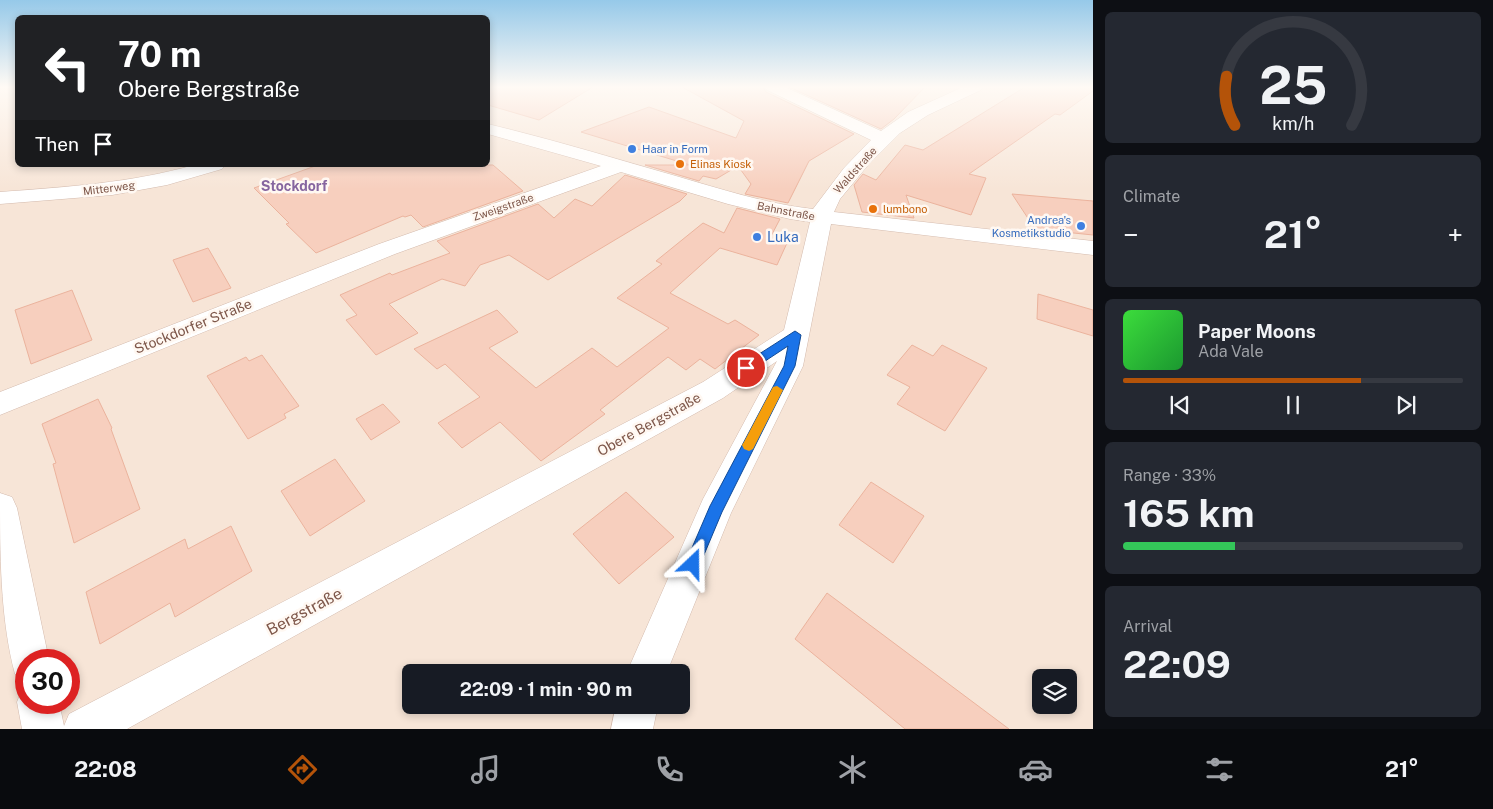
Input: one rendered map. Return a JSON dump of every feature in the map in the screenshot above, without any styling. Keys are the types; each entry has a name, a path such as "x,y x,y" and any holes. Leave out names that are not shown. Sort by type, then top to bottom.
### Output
{"street":[{"path":"844,121 883,140"},
{"name":"Waldstraße","path":"822,218 824,208 833,195 883,140 906,121"},
{"name":"Bahnstraße","path":"490,130 735,200 790,213 1093,248"},
{"name":"Zweigstraße","path":"387,248 620,166"},
{"name":"Mitterweg","path":"0,198 112,189 168,179 208,167"},
{"path":"650,664 715,510 789,366 822,218"},
{"name":"Stockdorfer Straße","path":"0,404 387,248"},
{"name":"Obere Bergstraße","path":"525,492 713,390 795,335"},
{"name":"Bergstraße","path":"84,729 525,492"},
{"path":"0,508 27,649"},
{"path":"40,714 43,729"},
{"path":"632,729 635,714"}],"shaded area":[{"path":"0,121 15,121 15,167 490,167 490,121 1093,121 1093,729 0,729"}],"building":[{"path":"611,121 688,121 736,138 744,121 827,121 854,134 809,161 788,203 745,194 751,184 738,166 716,179 703,176 699,181 645,165 690,165 581,132"},
{"path":"864,121 891,121 881,129"},
{"path":"970,121 1045,121 969,174 986,178 971,215 906,195 914,218 862,212 854,185 863,174 876,180 905,145 923,150"},
{"path":"490,165 493,165 523,191 423,227 411,215 403,216 316,253 286,224 289,223 254,188 312,167 490,167"},
{"path":"625,175 687,194 680,201 548,280 509,255 480,265 465,286 442,279 389,304 418,333 376,355 346,320 357,315 340,295 390,273 392,275 450,253 437,241 538,204 554,218 575,199 592,206"},
{"path":"1012,194 1093,201 1093,235 1035,229"},
{"path":"737,208 780,219 770,238 787,243 777,265 720,248 670,293 728,324 735,320 759,335 715,369 700,359 686,370 668,357 600,410 605,414 541,461 500,422 462,448 438,423 480,397 445,364 437,369 414,349 497,310 518,332 489,348 536,388 592,348 617,367 669,328 617,298 662,264 656,261 703,223 724,233"},
{"path":"208,248 231,288 193,302 173,260"},
{"path":"72,290 92,340 31,364 15,310"},
{"path":"1038,294 1093,310 1093,336 1037,319"},
{"path":"912,345 933,356 942,345 987,368 945,431 897,404 910,387 887,375"},
{"path":"262,355 299,406 284,414 286,418 248,439 207,376 246,357 249,361"},
{"path":"98,399 112,428 140,509 74,543 53,464 56,463 42,424"},
{"path":"383,404 400,422 371,440 356,419"},
{"path":"335,459 365,501 310,536 281,491"},
{"path":"871,482 924,516 893,563 839,525"},
{"path":"626,492 674,537 619,584 573,534"},
{"path":"231,526 252,571 175,617 170,603 100,644 86,592 185,539 188,549"},
{"path":"827,593 1009,729 905,729 795,639"}],"slow traffic":[{"path":"749,445 777,390"}],"place":[{"name":"Haar in Form","path":"632,149"},
{"name":"Elinas Kiosk","path":"680,164"},
{"name":"lumbono","path":"873,209"},
{"name":"Andrea's Kosmetikstudio","path":"1081,226"},
{"name":"Luka","path":"757,237"}],"district":[{"name":"Stockdorf","path":"294,186"}],"route":[{"path":"693,564 715,510 789,366 795,335 746,368"}]}
